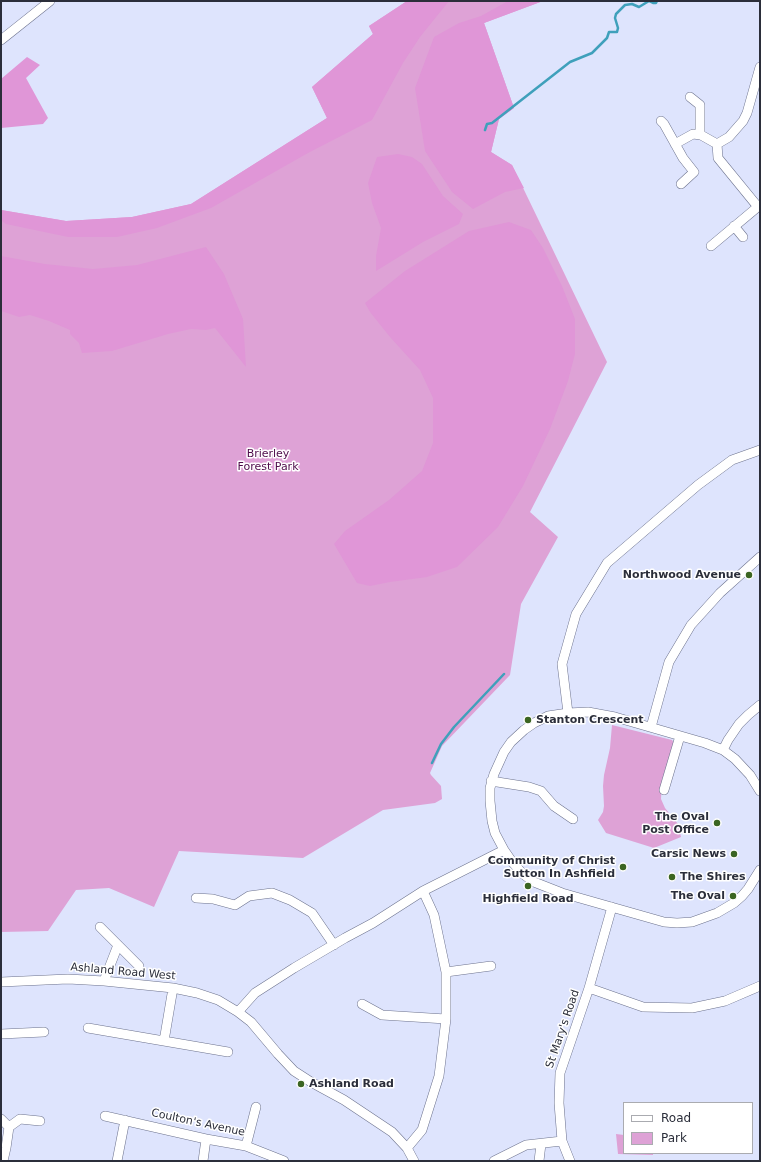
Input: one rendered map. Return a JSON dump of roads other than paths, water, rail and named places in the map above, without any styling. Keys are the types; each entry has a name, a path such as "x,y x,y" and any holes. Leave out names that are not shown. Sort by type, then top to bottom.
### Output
{"street":[{"path":"1,40 47,2"},
{"path":"717,144 729,136 743,121 760,67"},
{"path":"690,97 700,105 700,135"},
{"path":"661,121 683,158 694,172 681,184"},
{"path":"675,144 693,134 700,135 717,144"},
{"path":"711,246 759,206 718,158 717,144"},
{"path":"734,226 743,237"},
{"path":"568,713 562,664 576,614 607,563 698,485 732,460 760,450"},
{"path":"651,727 669,662 691,625 720,593 760,557"},
{"path":"723,750 728,740 740,724 760,704"},
{"path":"760,791 750,776 735,759 723,750 651,727 606,715 588,712 548,716 524,730 511,742 497,765 491,781 490,801 495,833 504,850 523,874 534,882 562,893 664,922 692,922 717,913 734,904 748,889 760,870"},
{"path":"664,790 680,736"},
{"path":"491,781 530,787 541,791 554,806 573,819"},
{"path":"414,1161 407,1148 392,1132 350,1104 294,1071 251,1022 238,1012 255,993 334,944 373,923 423,891 504,850"},
{"path":"407,1148 422,1130 439,1076 446,1019 446,972 434,915 423,891"},
{"path":"196,898 213,899 235,904 249,896 272,894 290,900 312,913 334,944"},
{"name":"St Mary's Road","path":"570,1161 562,1141 559,1103 560,1072 590,988 612,907"},
{"path":"100,927 139,966"},
{"path":"104,981 118,945"},
{"path":"446,972 491,966"},
{"name":"Ashland Road West","path":"1,982 68,979 173,988 197,993 218,1000 238,1012"},
{"path":"590,988 643,1007 692,1008 725,1001 760,986"},
{"path":"164,1041 173,988"},
{"path":"362,1004 382,1015 446,1019"},
{"path":"88,1028 228,1052"},
{"path":"1,1034 44,1032"},
{"path":"246,1146 256,1107"},
{"name":"Coulton's Avenue","path":"105,1116 206,1139 246,1146 284,1161"},
{"path":"4,1161 9,1127 20,1118 40,1121"},
{"path":"1,1119 9,1127"},
{"path":"117,1161 125,1120"},
{"path":"203,1161 206,1139"},
{"path":"494,1161 526,1145 562,1141"},
{"path":"539,1161 541,1144"}],"waterway":[{"path":"485,130 487,124 492,123 570,62 592,53 607,38 609,32 617,32 618,28 615,18 616,14 625,5 632,4 639,7 649,1 653,3 656,3 657,1"},
{"path":"432,763 441,744 454,727 504,674"}],"place":[{"name":"Northwood Avenue","path":"749,575"},
{"name":"Stanton Crescent","path":"528,720"},
{"name":"The Oval Post Office","path":"717,823"},
{"name":"Carsic News","path":"734,854"},
{"name":"Community of Christ Sutton In Ashfield","path":"623,867"},
{"name":"The Shires","path":"672,877"},
{"name":"Highfield Road","path":"528,886"},
{"name":"The Oval","path":"733,896"},
{"name":"Ashland Road","path":"301,1084"}],"park label":[{"name":"Brierley Forest Park","path":"268,460"}]}
